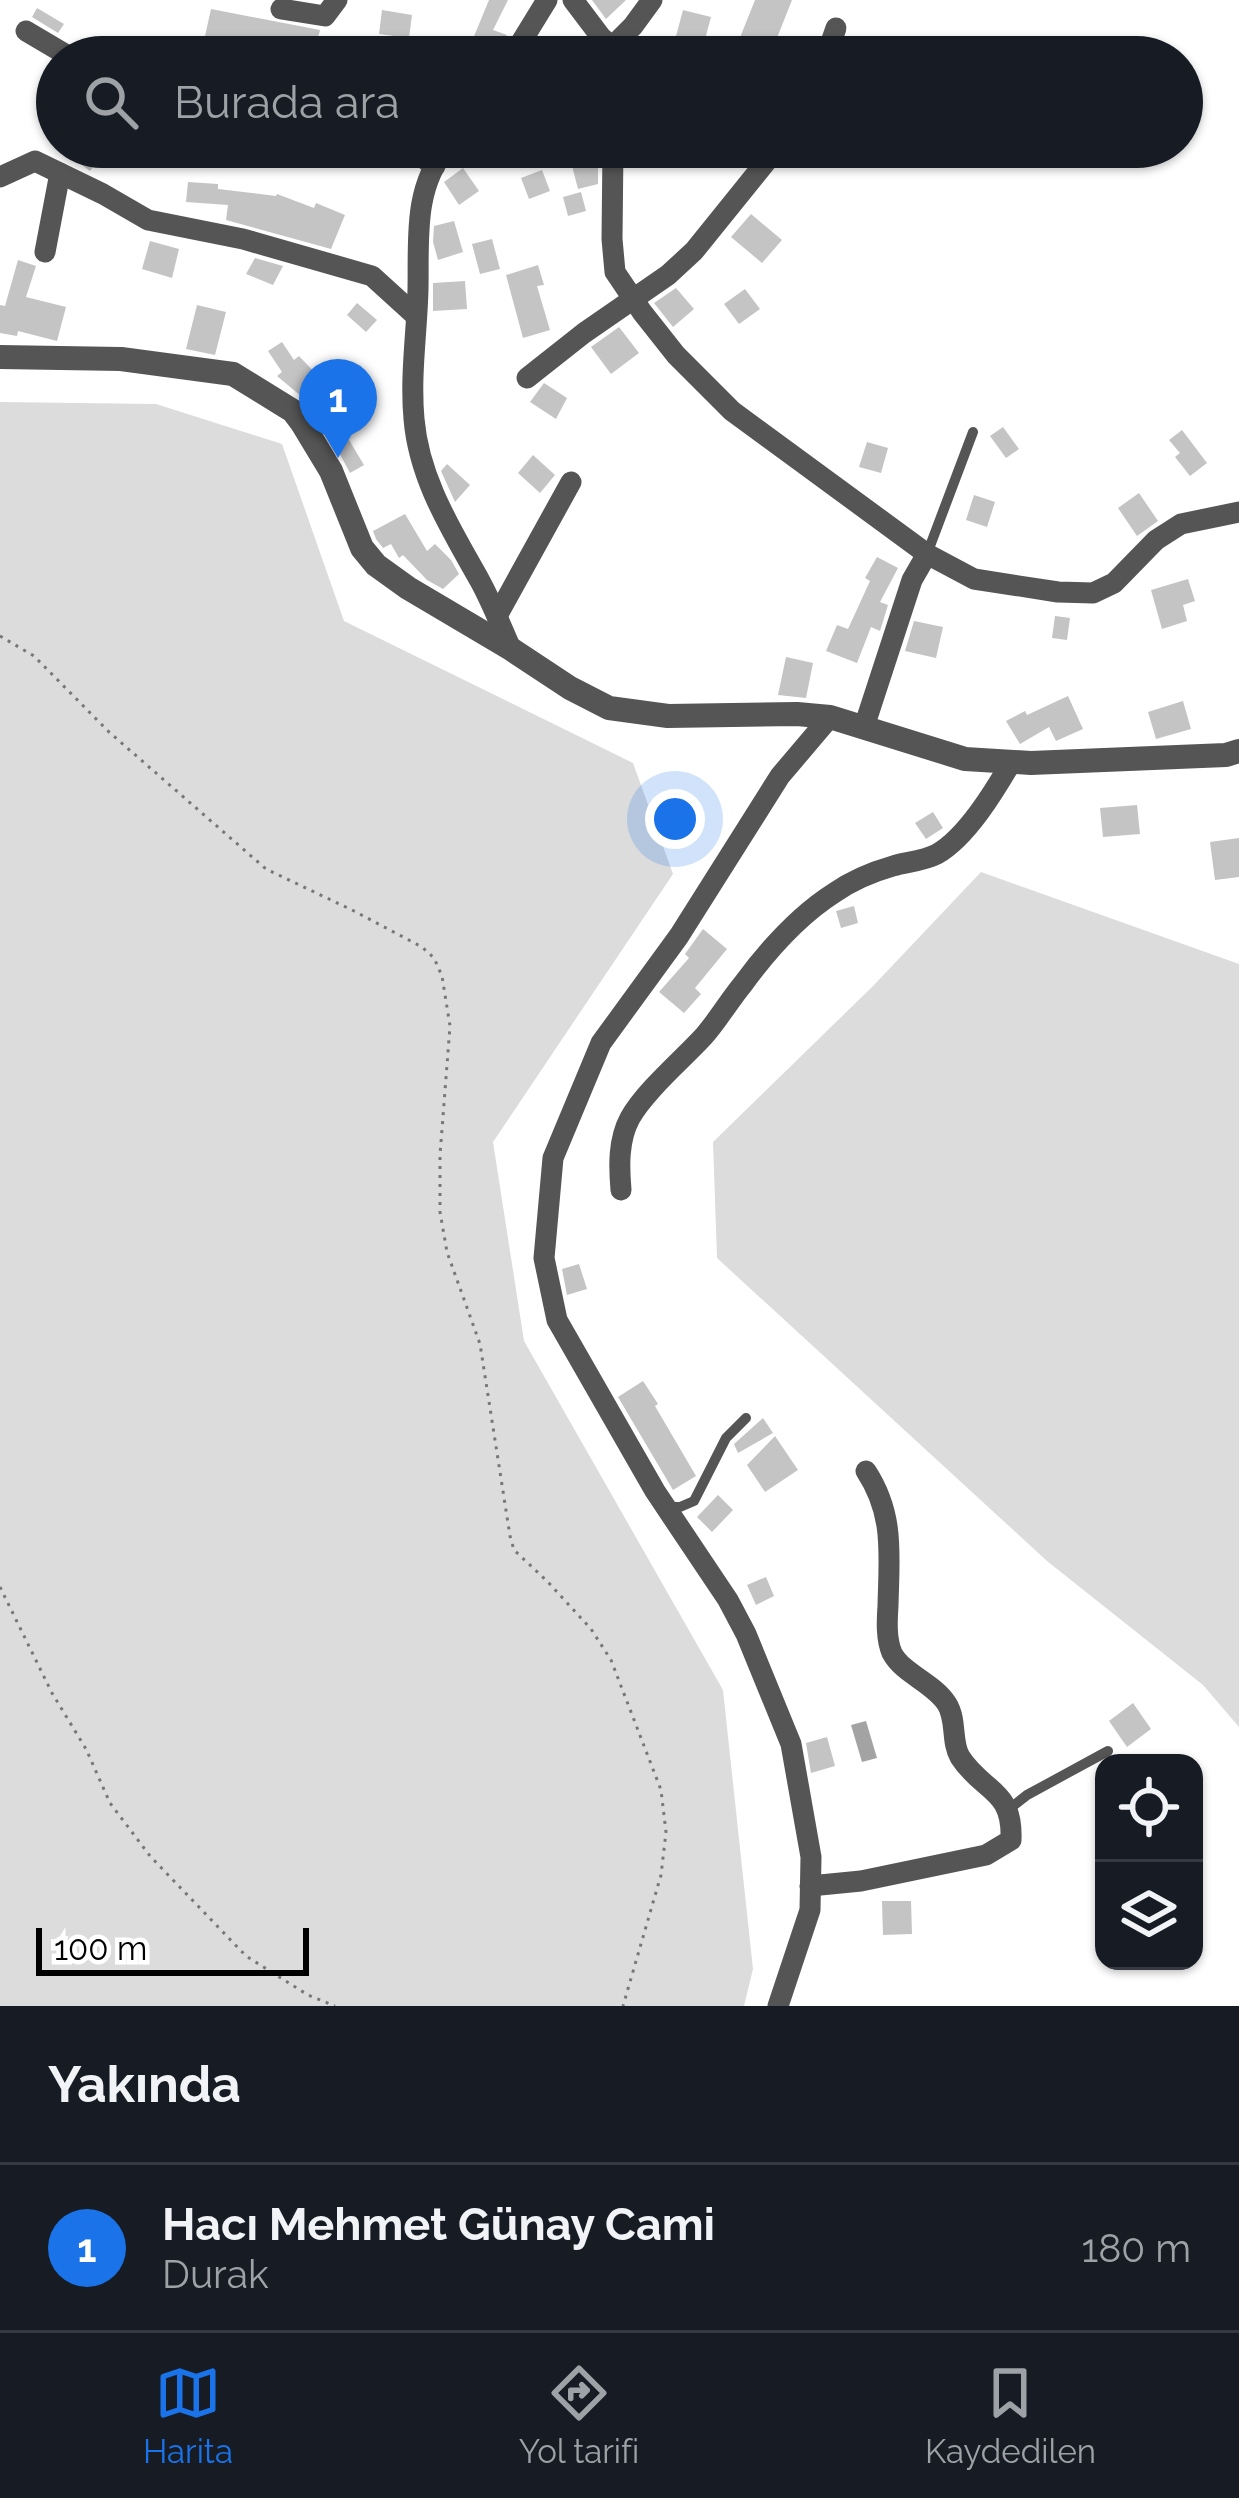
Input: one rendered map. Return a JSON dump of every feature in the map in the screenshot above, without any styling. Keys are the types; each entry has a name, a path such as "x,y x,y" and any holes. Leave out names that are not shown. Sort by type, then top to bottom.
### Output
{"street":[{"path":"281,9 325,16 337,0"},
{"path":"525,36 547,0"},
{"path":"573,0 600,36"},
{"path":"625,36 652,0"},
{"path":"833,36 836,28"},
{"path":"26,32 36,38"},
{"path":"0,177 36,161"},
{"path":"50,168 148,220 243,239 372,276 416,316"},
{"path":"434,168 424,186 417,226 413,403 421,459 450,530 512,649"},
{"path":"613,168 615,272 676,355 732,411 927,554 974,579 1058,592 1093,592 1114,583 1156,540 1180,524 1239,512"},
{"path":"527,378 668,275 694,251 761,168"},
{"path":"45,252 60,173"},
{"path":"0,357 121,359 243,378 293,411 302,423 331,472 362,548 376,565 408,589 609,708 668,716 830,717 965,759 1235,757"},
{"path":"496,616 571,482"},
{"path":"864,728 912,580 927,554"},
{"path":"778,2006 810,1910 811,1858 791,1744 728,1600 666,1507 556,1320 544,1258 553,1158 601,1043 679,935 780,776 830,717"},
{"path":"620,1190 618,1160 629,1118 790,929 856,880 935,855 993,793 1012,761"},
{"path":"810,1886 986,1855 1010,1840 1012,1816 993,1788 957,1753 954,1720 946,1702 893,1654 887,1630 889,1521 866,1471"}],"lane":[{"path":"927,554 974,432"},
{"path":"666,1507 694,1501 726,1438 746,1418"},
{"path":"1007,1810 1108,1751"}],"path":[{"path":"0,636 34,656 109,732 266,869 422,947 434,958 442,976 450,1026 440,1212 447,1252 481,1344 510,1536 514,1550 591,1629 610,1660 661,1790 666,1832 661,1875 623,2006"},
{"path":"0,1587 110,1803 151,1856 246,1956 334,2006"}],"shaded area":[{"path":"0,402 156,404 282,444 344,621 633,763 673,874 493,1142 524,1341 723,1690 753,1969 744,2006 0,2006"},
{"path":"981,872 1239,964 1239,1727 1203,1685 1047,1561 717,1258 713,1142 873,986"},
{"path":"866,1721 877,1758 862,1762 851,1725"}],"building":[{"path":"489,0 508,0 493,30 506,36 474,36"},
{"path":"592,0 626,0 606,19"},
{"path":"755,0 792,0 778,36 741,36"},
{"path":"37,8 64,24 58,33 32,17"},
{"path":"211,9 320,30 318,36 205,36"},
{"path":"382,10 412,15 409,36 379,34"},
{"path":"683,10 711,17 706,36 676,36"},
{"path":"463,168 479,191 459,205 444,182"},
{"path":"573,168 598,168 598,184 578,189"},
{"path":"542,170 550,191 529,199 521,178"},
{"path":"188,182 277,194 345,215 331,249 226,220 228,205 186,202"},
{"path":"581,192 586,211 568,216 563,197"},
{"path":"751,214 782,240 762,263 731,237"},
{"path":"454,221 463,252 438,260 434,226"},
{"path":"492,239 500,269 480,274 472,244"},
{"path":"150,241 179,249 172,278 142,269"},
{"path":"255,258 283,266 273,285 246,274"},
{"path":"18,260 36,266 26,297 66,307 57,341 18,331 17,336 0,333 0,305 5,306"},
{"path":"538,265 544,285 537,286 550,330 523,338 506,275"},
{"path":"465,281 467,309 433,311 433,283"},
{"path":"676,288 694,309 673,327 654,303"},
{"path":"745,289 760,309 739,324 724,304"},
{"path":"357,303 377,320 366,332 347,315"},
{"path":"197,305 226,312 215,355 186,349"},
{"path":"619,327 639,353 611,374 591,347"},
{"path":"282,342 294,360 299,356 320,378 301,396 277,376 282,372 268,351"},
{"path":"544,383 567,398 556,419 530,402"},
{"path":"339,394 346,414 322,423 314,403"},
{"path":"1003,427 1019,449 1006,458 990,436"},
{"path":"1182,430 1207,463 1190,476 1169,440"},
{"path":"349,440 364,465 350,473 336,447"},
{"path":"867,442 888,448 881,473 859,467"},
{"path":"533,455 555,475 540,493 518,473"},
{"path":"447,464 470,485 455,502 441,471"},
{"path":"1139,493 1158,521 1137,536 1118,508"},
{"path":"974,495 995,502 987,527 966,520"},
{"path":"405,514 427,551 435,544 459,574 443,589 403,555 399,558 391,544 383,548 376,539 373,531"},
{"path":"877,557 898,568 880,602 888,605 880,631 871,627 857,663 826,651 837,625 848,629"},
{"path":"1188,579 1195,601 1183,605 1187,621 1162,629 1151,590"},
{"path":"1055,616 1070,618 1067,640 1052,638"},
{"path":"914,621 943,627 936,658 905,651"},
{"path":"786,657 813,663 806,698 778,695"},
{"path":"1068,696 1083,729 1056,741 1049,727 1020,744 1006,721"},
{"path":"1183,701 1191,729 1156,739 1148,712"},
{"path":"1137,805 1140,834 1103,837 1100,808"},
{"path":"933,812 943,828 926,839 915,823"},
{"path":"1239,838 1239,877 1215,880 1210,842"},
{"path":"854,906 858,923 841,928 836,911"},
{"path":"703,929 727,949 695,988 701,994 684,1013 659,992 689,958 685,954"},
{"path":"579,1264 587,1289 567,1295 562,1269"},
{"path":"643,1381 696,1476 673,1490 618,1397"},
{"path":"763,1418 773,1433 738,1453 734,1444"},
{"path":"775,1436 798,1470 765,1492 747,1465"},
{"path":"718,1495 733,1510 712,1532 697,1517"},
{"path":"766,1577 774,1596 756,1605 747,1585"},
{"path":"1133,1703 1151,1729 1127,1747 1109,1721"},
{"path":"827,1737 835,1766 811,1773 806,1743"},
{"path":"882,1901 911,1901 912,1934 883,1935"}],"place":[{"name":"Hacı Mehmet Günay Cami","path":"338,458"}]}
